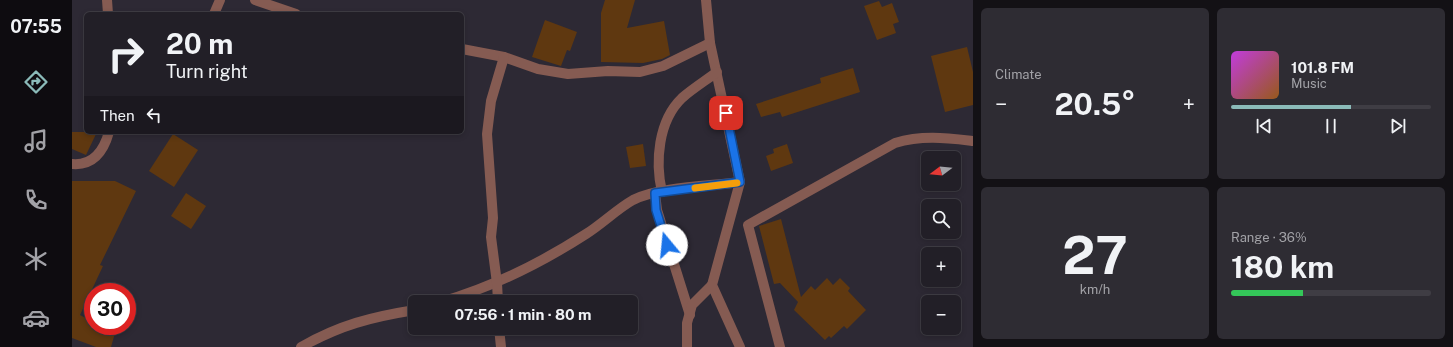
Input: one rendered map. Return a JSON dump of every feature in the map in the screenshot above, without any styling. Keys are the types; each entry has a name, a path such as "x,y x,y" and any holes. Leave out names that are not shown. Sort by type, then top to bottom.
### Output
{"street":[{"path":"107,0 108,12"},
{"path":"215,12 220,0"},
{"path":"254,0 290,12"},
{"path":"687,347 687,323 692,305 712,285 740,182 710,43 706,0"},
{"path":"464,49 504,57 538,69 568,74 608,70 640,72 663,66 710,43"},
{"path":"498,295 491,243 493,218 487,134 491,101 504,57"},
{"path":"690,315 656,210 662,134 670,113 681,99 717,72"},
{"path":"72,164 89,161 99,156 106,144 109,134"},
{"path":"780,347 748,225 895,143 911,138 931,137 973,141"},
{"path":"462,295 497,283 587,234 633,201 658,192 740,182"},
{"path":"712,285 740,347"},
{"path":"301,347 346,325 375,316 408,311"},
{"path":"500,335 501,347"}],"building":[{"path":"605,0 635,0 627,28 664,21 670,55 662,59 643,63 601,62 601,13"},
{"path":"879,1 882,7 892,3 899,22 893,24 896,33 877,40 864,6"},
{"path":"545,20 577,32 570,51 567,50 561,66 532,57"},
{"path":"967,47 973,72 973,105 945,112 931,56"},
{"path":"853,68 860,92 782,117 780,112 761,117 756,104 821,83 820,78"},
{"path":"72,132 96,134 86,155 72,149"},
{"path":"173,134 198,150 174,187 149,171"},
{"path":"643,144 646,166 630,168 626,147"},
{"path":"787,144 793,163 771,171 766,156 774,153 773,149"},
{"path":"72,181 115,181 136,191 100,265 103,266 95,283 84,283 84,306 80,315 84,317 84,335 114,335 111,347 96,347 72,338"},
{"path":"186,193 206,206 191,229 171,216"},
{"path":"781,219 801,297 811,286 815,290 827,278 833,285 840,278 850,288 848,291 866,310 847,329 844,326 831,338 829,336 825,340 794,310 798,302 780,283 774,284 759,226"}],"slow traffic":[{"path":"695,188 737,183"}],"route":[{"path":"667,245 656,210 655,193 740,182 726,113"}]}
